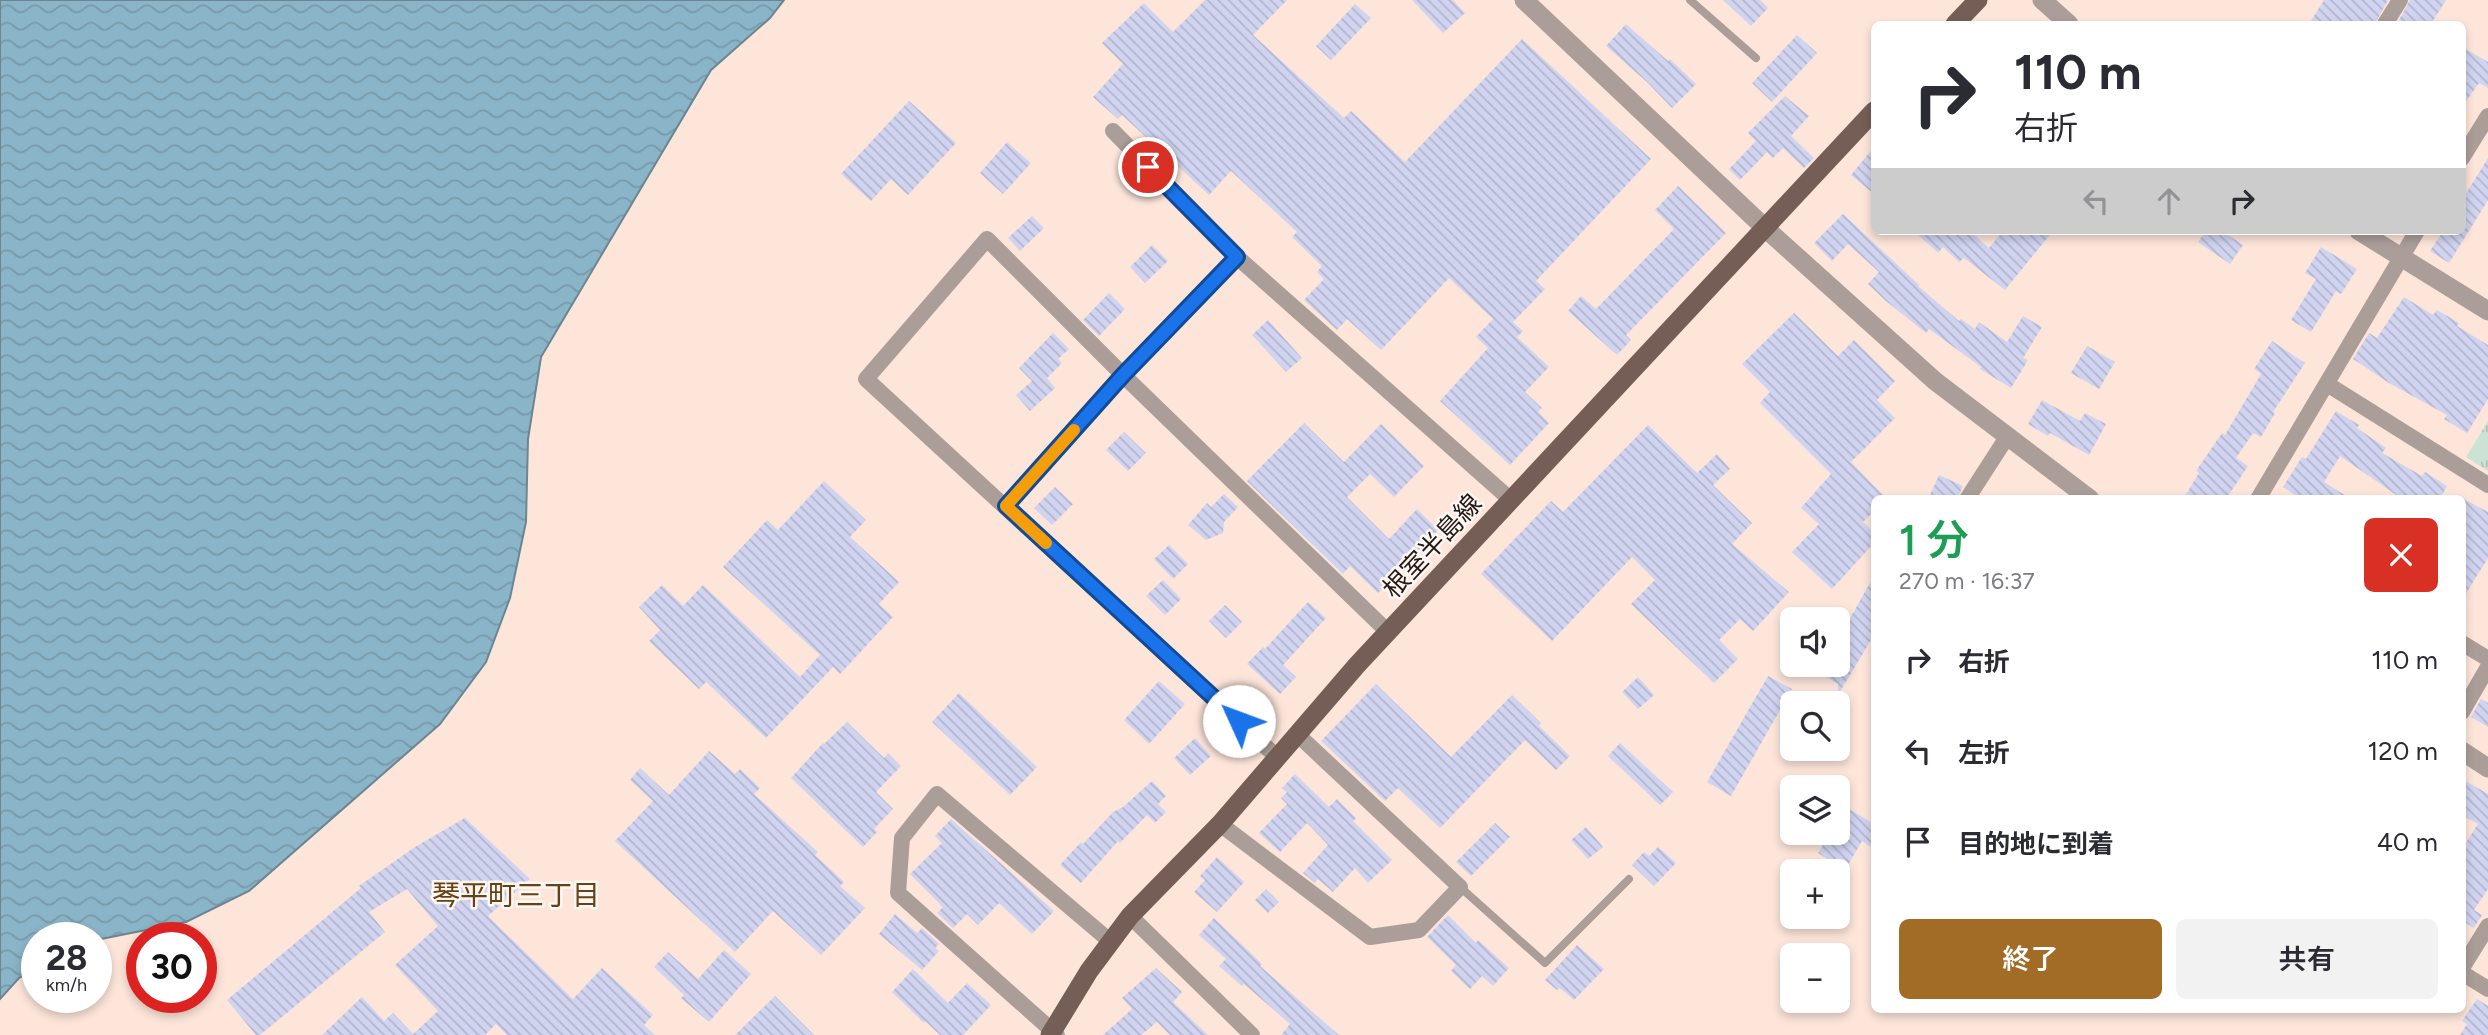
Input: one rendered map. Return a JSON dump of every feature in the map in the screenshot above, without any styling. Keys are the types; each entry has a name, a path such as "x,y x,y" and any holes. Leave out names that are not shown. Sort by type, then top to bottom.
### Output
{"main road":[{"path":"1958,21 1978,0"},
{"name":"根室半島線","path":"1053,1033 1089,971 1130,916 1220,824 1388,632 1871,114"}],"street":[{"path":"1524,0 1765,228 1935,382 2085,495"},
{"path":"2042,0 2066,21"},
{"path":"2387,21 2400,0"},
{"path":"2466,152 2486,125"},
{"path":"1112,131 1237,257 1511,500"},
{"path":"2365,235 2488,311"},
{"path":"2260,495 2415,235"},
{"path":"1278,757 866,379 987,239 1388,632"},
{"path":"1006,506 1123,375 1237,257"},
{"path":"2327,384 2488,485"},
{"path":"1970,495 2007,437"},
{"path":"2466,645 2488,659"},
{"path":"2466,705 2488,667"},
{"path":"1220,824 1370,937 1419,930 1460,887 1297,734"},
{"path":"2466,754 2488,768"},
{"path":"1053,1033 898,894 902,838 937,794 1111,942"},
{"path":"1130,916 1252,1035"},
{"path":"2466,963 2488,926"},
{"path":"2466,973 2488,989"}],"lane":[{"path":"1690,0 1756,58"},
{"path":"1460,887 1545,963 1629,879"}],"green space":[{"path":"2488,421 2488,471 2466,457"}],"water":[{"path":"0,0 784,0 770,18 711,70 541,357 528,439 526,522 510,598 486,662 440,724 249,891 186,922 126,922 126,934 112,937 112,922 21,922 21,977 0,999"}],"building":[{"path":"1205,0 1287,0 1253,35 1344,118 1351,111 1405,162 1522,39 1651,159 1536,281 1545,289 1513,322 1523,331 1517,337 1549,367 1525,392 1542,408 1538,412 1549,423 1510,465 1440,401 1488,348 1476,337 1493,319 1449,278 1381,350 1347,319 1337,330 1304,300 1324,279 1317,272 1322,266 1292,237 1297,232 1231,171 1209,195 1122,115 1118,119 1093,97 1123,64 1102,43 1144,3 1173,32"},
{"path":"1412,0 1453,0 1465,13 1443,33"},
{"path":"1723,0 1760,0 1768,8 1751,26"},
{"path":"2324,0 2388,0 2377,21 2311,21"},
{"path":"2410,0 2446,0 2433,21 2399,21"},
{"path":"1355,4 1371,18 1331,60 1316,46"},
{"path":"1626,24 1696,84 1672,108 1606,46"},
{"path":"1797,35 1817,53 1772,102 1752,83"},
{"path":"2466,49 2488,62 2488,88 2479,83 2466,101"},
{"path":"1785,96 1809,116 1791,136 1814,158 1804,168 1783,148 1773,158 1767,152 1740,180 1729,169 1756,141 1748,133"},
{"path":"909,101 956,143 908,195 891,179 871,201 841,174"},
{"path":"1007,142 1031,163 1003,194 980,173"},
{"path":"1871,151 1871,192 1851,175"},
{"path":"2488,158 2488,200 2449,263 2430,251 2440,235 2466,235 2466,194"},
{"path":"1678,186 1726,233 1626,335 1631,340 1617,355 1568,311 1581,296 1596,309 1674,229 1655,210"},
{"path":"1843,214 1959,321 1961,319 1975,329 1979,322 2007,342 2023,316 2042,327 2023,358 2028,360 2011,388 1980,369 1981,367 1929,329 1926,333 1886,301 1868,284 1879,272 1848,244 1832,261 1814,243"},
{"path":"1032,216 1044,228 1020,251 1008,238"},
{"path":"1918,235 1974,235 1989,248 2000,235 2050,235 2005,290 1964,258 1959,262 1943,247 1938,253"},
{"path":"2203,235 2228,235 2243,245 2230,264 2198,242"},
{"path":"1152,245 1168,261 1145,283 1130,267"},
{"path":"2321,247 2357,269 2341,294 2336,291 2311,332 2291,320 2316,279 2305,273"},
{"path":"1109,293 1125,309 1099,336 1083,320"},
{"path":"2404,297 2433,315 2437,310 2488,345 2488,399 2467,433 2444,419 2447,415 2389,383 2353,359 2369,333 2377,338"},
{"path":"1794,313 1838,356 1854,340 1895,381 1877,400 1895,418 1851,462 1883,495 1871,495 1871,514 1863,522 1871,529 1871,546 1832,589 1792,552 1819,524 1801,508 1831,474 1760,403 1770,392 1742,364"},
{"path":"1268,320 1302,358 1286,372 1252,335"},
{"path":"1053,333 1069,349 1058,359 1062,363 1047,378 1055,388 1030,411 1016,395 1032,381 1019,368"},
{"path":"2272,341 2305,363 2273,412 2275,413 2261,437 2253,433 2236,458 2248,466 2229,495 2185,495 2199,473 2196,471 2222,433 2225,435 2261,374 2254,369"},
{"path":"2087,346 2115,362 2099,389 2071,373"},
{"path":"2042,400 2080,421 2085,413 2106,424 2089,455 2028,424"},
{"path":"2336,411 2359,425 2357,428 2386,448 2382,453 2422,476 2425,472 2447,486 2442,495 2396,495 2340,456 2324,482 2345,495 2295,495 2283,487 2302,457 2306,459"},
{"path":"1304,423 1344,462 1381,424 1424,466 1394,497 1370,474 1347,497 1389,539 1417,509 1438,530 1378,593 1350,566 1343,574 1247,481"},
{"path":"1648,425 1697,473 1717,454 1730,469 1713,485 1752,523 1732,544 1789,592 1753,631 1740,619 1719,640 1738,659 1714,683 1631,604 1655,580 1632,557 1552,641 1481,574 1551,501 1563,512"},
{"path":"1124,432 1146,453 1128,471 1106,450"},
{"path":"1939,475 1963,486 1959,495 1930,495"},
{"path":"824,481 866,520 850,537 899,582 879,604 893,617 840,674 833,667 766,738 706,682 699,689 649,641 660,630 639,607 662,585 683,606 703,585 800,677 820,655 723,567 767,520 778,530"},
{"path":"1055,487 1073,504 1052,525 1034,508"},
{"path":"1224,494 1238,507 1224,522 1223,533 1206,540 1188,525 1207,503 1211,507"},
{"path":"2466,500 2488,512 2488,558 2466,594"},
{"path":"1169,545 1188,564 1173,579 1154,559"},
{"path":"1163,580 1181,599 1165,615 1146,596"},
{"path":"1871,581 1871,640 1850,675 1850,618"},
{"path":"1308,602 1326,618 1283,665 1296,677 1280,694 1247,664 1263,647 1265,649"},
{"path":"1225,605 1242,622 1226,638 1209,621"},
{"path":"1768,676 1792,689 1780,691 1780,710 1731,796 1707,782"},
{"path":"1638,677 1654,695 1638,709 1622,692"},
{"path":"1826,677 1849,677 1840,691 1838,691 1838,684"},
{"path":"1159,681 1185,704 1149,744 1124,720"},
{"path":"1376,684 1451,757 1512,695 1570,756 1556,770 1525,740 1440,828 1398,788 1385,801 1321,741"},
{"path":"959,693 1037,767 1010,795 932,722"},
{"path":"2481,699 2488,703 2488,727 2471,717"},
{"path":"847,722 884,758 888,753 901,766 876,792 893,809 874,829 877,832 863,847 791,778 823,743"},
{"path":"1195,738 1211,756 1190,775 1174,758"},
{"path":"1620,743 1673,792 1660,805 1608,756"},
{"path":"709,751 735,774 740,769 760,788 754,794 818,852 815,855 844,882 840,886 865,908 821,955 773,911 735,952 615,841 653,801 630,780 640,768 669,795"},
{"path":"1295,774 1329,807 1337,799 1356,818 1353,821 1392,860 1368,883 1355,868 1333,892 1318,879 1315,883 1303,873 1328,845 1307,823 1280,852 1259,833 1287,804 1281,798 1287,792 1282,788"},
{"path":"1152,781 1166,796 1158,804 1166,812 1155,823 1147,815 1120,843 1118,841 1081,883 1060,865 1113,812 1123,807"},
{"path":"2466,781 2488,794 2488,889 2474,910 2482,915 2474,928 2466,923 2466,843 2478,824 2466,817"},
{"path":"1850,809 1871,822 1871,847 1862,841 1850,861 1850,859 1828,859 1818,853 1823,845 1850,845"},
{"path":"465,818 530,879 488,916 573,999 602,968 653,1015 644,1025 655,1035 507,1035 496,1024 485,1035 322,1035 362,997 384,1021 393,1013 413,1034 438,1011 395,965 438,926 407,889 369,912 385,932 260,1035 256,1035 227,1000 361,888 359,886 415,847"},
{"path":"951,819 1054,911 1032,934 999,903 978,925 967,914 953,928 937,913 943,907 910,874 942,843 935,836"},
{"path":"1495,823 1510,837 1471,876 1456,862"},
{"path":"1586,827 1603,847 1588,859 1571,840"},
{"path":"1658,847 1676,863 1654,886 1632,865 1644,852 1649,856"},
{"path":"1217,857 1244,882 1217,912 1194,892 1205,880 1200,876"},
{"path":"1266,889 1279,902 1268,913 1255,900"},
{"path":"895,914 917,933 922,928 939,944 935,948 939,951 922,970 879,934"},
{"path":"1448,915 1476,943 1478,940 1509,968 1493,986 1482,976 1470,989 1451,971 1456,965 1427,937"},
{"path":"1214,918 1262,964 1260,966 1339,1035 1281,1035 1290,1024 1219,966 1226,959 1199,935"},
{"path":"1577,945 1604,969 1574,1000 1545,980"},
{"path":"724,950 751,974 709,1022 681,998 684,995 654,967 668,952 698,979"},
{"path":"1156,968 1182,992 1173,1002 1208,1035 1170,1035 1157,1022 1141,1035 1103,1035 1132,1009 1122,998"},
{"path":"913,969 948,1003 967,983 991,1005 963,1035 940,1035 892,992"},
{"path":"775,996 814,1035 735,1035"},
{"path":"2477,999 2488,1006 2488,1035 2460,1035 2467,1024 2462,1021"}],"slow traffic":[{"path":"1046,543 1006,506 1074,430"}],"district":[{"name":"琴平町三丁目","path":"516,895"}],"route":[{"path":"1148,167 1237,257 1123,375 1006,506 1239,721"}]}
